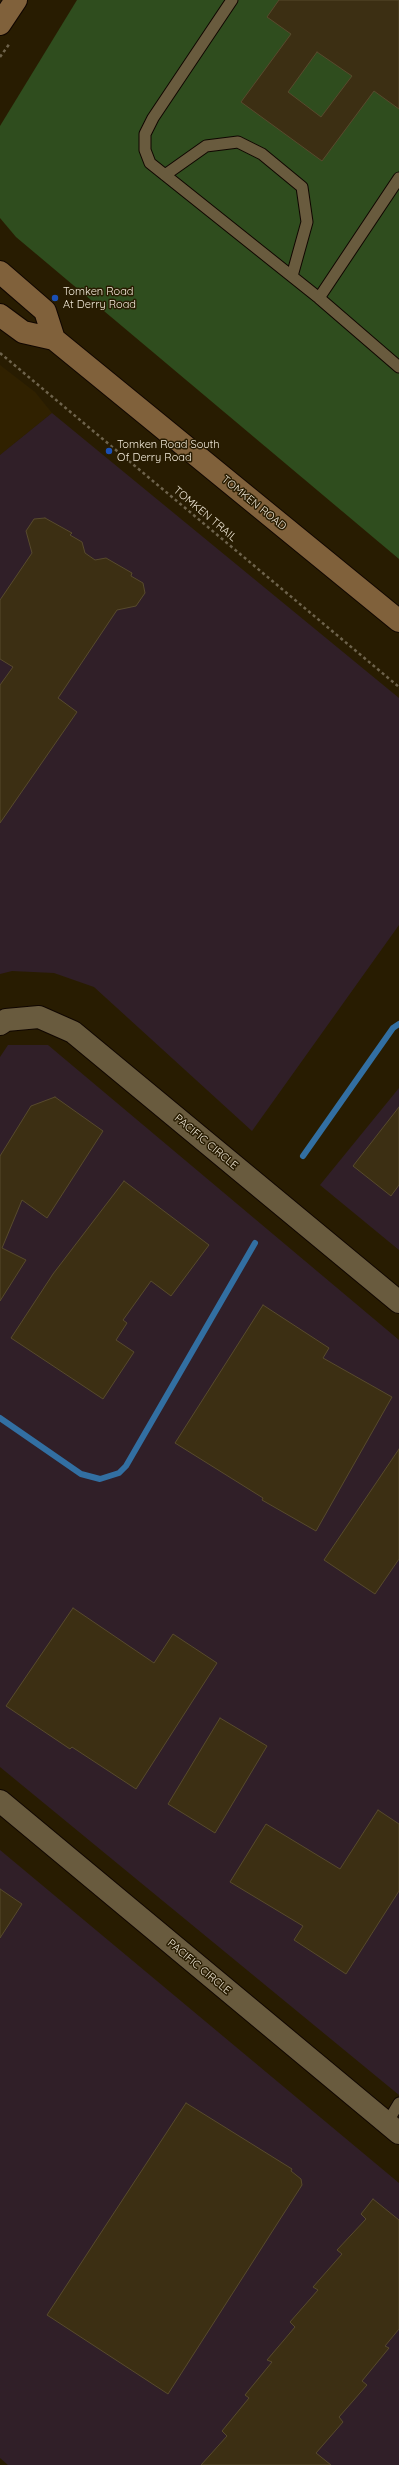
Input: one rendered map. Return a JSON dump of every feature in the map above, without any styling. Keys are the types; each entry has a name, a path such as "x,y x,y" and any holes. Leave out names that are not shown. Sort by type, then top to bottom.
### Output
{"main road":[{"path":"0,24 16,0"},
{"path":"0,272 45,311 54,339"},
{"name":"TOMKEN ROAD","path":"0,315 23,332 54,339 399,621"}],"street":[{"name":"PACIFIC CIRCLE","path":"0,1024 6,1020 39,1017 74,1032 399,1302"},
{"name":"PACIFIC CIRCLE","path":"0,1801 393,2128"}],"lane":[{"path":"232,0 145,134 145,150 150,163 319,298 399,367"},
{"path":"165,175 206,146 238,142 262,154 302,187 307,222 292,276"},
{"path":"319,298 399,178"},
{"path":"393,2128 399,2103"}],"path":[{"name":"TOMKEN TRAIL","path":"0,354 399,687"}],"shaded area":[{"path":"0,365 35,392 52,413 0,455"},
{"path":"52,413 399,698 399,925 252,1131 94,987 54,973 12,971 0,974 0,455"},
{"path":"8,1045 48,1045 399,1340 399,2095 0,1767 0,1057"},
{"path":"399,1088 399,1250 320,1185"},
{"path":"0,1850 399,2183 399,2465 8,2465 0,2458"}],"green space":[{"path":"77,0 399,0 399,559 16,237 0,218 0,126"}],"building":[{"path":"279,0 399,0 399,109 374,91 322,161 241,102 291,34 267,17","holes":["317,52 352,76 321,117 288,92"]},
{"path":"45,518 72,533 70,535 82,542 85,553 95,560 106,558 132,573 131,576 143,583 145,593 136,606 117,610 58,698 77,712 0,823 0,685 13,667 0,659 0,600 32,553 26,531 34,519"},
{"path":"55,1097 103,1131 47,1218 22,1200 2,1248 26,1260 0,1301 0,1156 31,1106"},
{"path":"399,1107 399,1185 391,1196 353,1166"},
{"path":"124,1181 209,1245 171,1296 151,1281 123,1320 127,1323 116,1340 134,1352 103,1399 11,1338 53,1274"},
{"path":"263,1305 329,1348 323,1358 392,1397 316,1531 262,1500 263,1498 175,1443"},
{"path":"399,1449 399,1559 375,1594 324,1560"},
{"path":"73,1608 154,1663 173,1634 217,1663 136,1789 72,1747 70,1749 6,1706"},
{"path":"220,1718 267,1746 215,1833 168,1804"},
{"path":"378,1810 399,1824 399,1891 346,1974 294,1940 303,1926 230,1882 266,1824 340,1869"},
{"path":"0,1889 22,1904 0,1938"},
{"path":"186,2103 292,2169 291,2171 301,2179 302,2185 168,2394 47,2315"},
{"path":"373,2199 399,2220 399,2329 385,2346 389,2348 362,2381 367,2385 339,2417 343,2422 316,2453 331,2465 201,2465 227,2436 222,2431 249,2398 245,2395 272,2362 267,2360 295,2327 290,2322 318,2290 313,2287 342,2254 337,2250 366,2219 361,2214"}],"waterway":[{"path":"303,1156 393,1028 399,1024"},
{"path":"0,1418 81,1474 100,1479 119,1473 126,1466 255,1243"}],"place":[{"name":"Tomken Road At Derry Road","path":"55,298"},
{"name":"Tomken Road South Of Derry Road","path":"109,451"}]}
